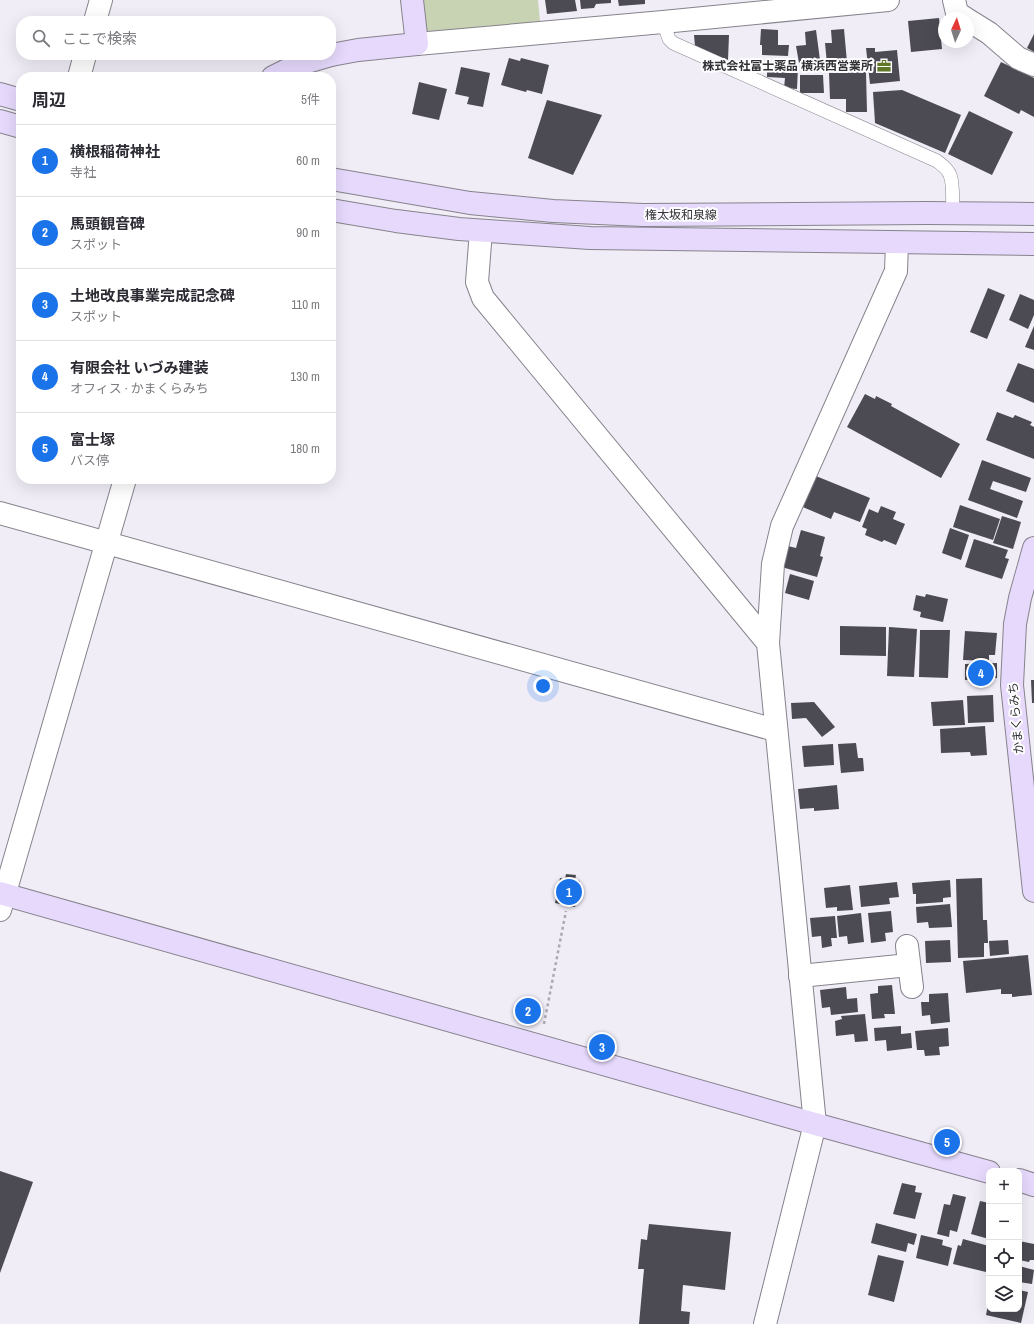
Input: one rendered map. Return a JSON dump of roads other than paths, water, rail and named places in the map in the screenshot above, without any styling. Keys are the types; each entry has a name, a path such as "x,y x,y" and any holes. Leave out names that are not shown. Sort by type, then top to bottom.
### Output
{"street":[{"path":"96,16 101,0"},
{"path":"412,0 417,44"},
{"path":"336,54 358,50 417,44 662,22 771,6 888,0"},
{"path":"954,0 957,12"},
{"path":"974,24 988,33 1018,58 1034,65"},
{"path":"80,72 84,60"},
{"path":"283,72 297,65 314,60"},
{"path":"0,94 16,99"},
{"path":"0,121 16,126"},
{"name":"権太坂和泉線","path":"336,180 470,203 553,211 642,215 953,213 1034,214"},
{"name":"権太坂和泉線","path":"336,211 396,222 481,231 590,238 1034,244"},
{"path":"481,231 477,282 482,298 768,643"},
{"path":"765,1324 815,1124 775,730 768,643 773,564 782,526 896,271 897,243"},
{"path":"124,484 2,899 540,1046 986,1171"},
{"path":"0,513 775,730"},
{"name":"かまくらみち","path":"1034,548 1020,598 1015,624 1012,685 1034,891"},
{"path":"800,976 909,966"},
{"path":"1022,1181 1034,1184"}],"lane":[{"path":"662,22 669,38 673,43 937,161 947,170 952,181 953,213"}],"place":[{"name":"株式会社富士薬品 横浜西営業所","path":"884,66"},
{"name":"有限会社 いづみ建装","path":"981,673"},
{"name":"横根稲荷神社","path":"569,892"},
{"name":"馬頭観音碑","path":"528,1011"},
{"name":"土地改良事業完成記念碑","path":"602,1047"},
{"name":"富士塚","path":"947,1142"}]}
